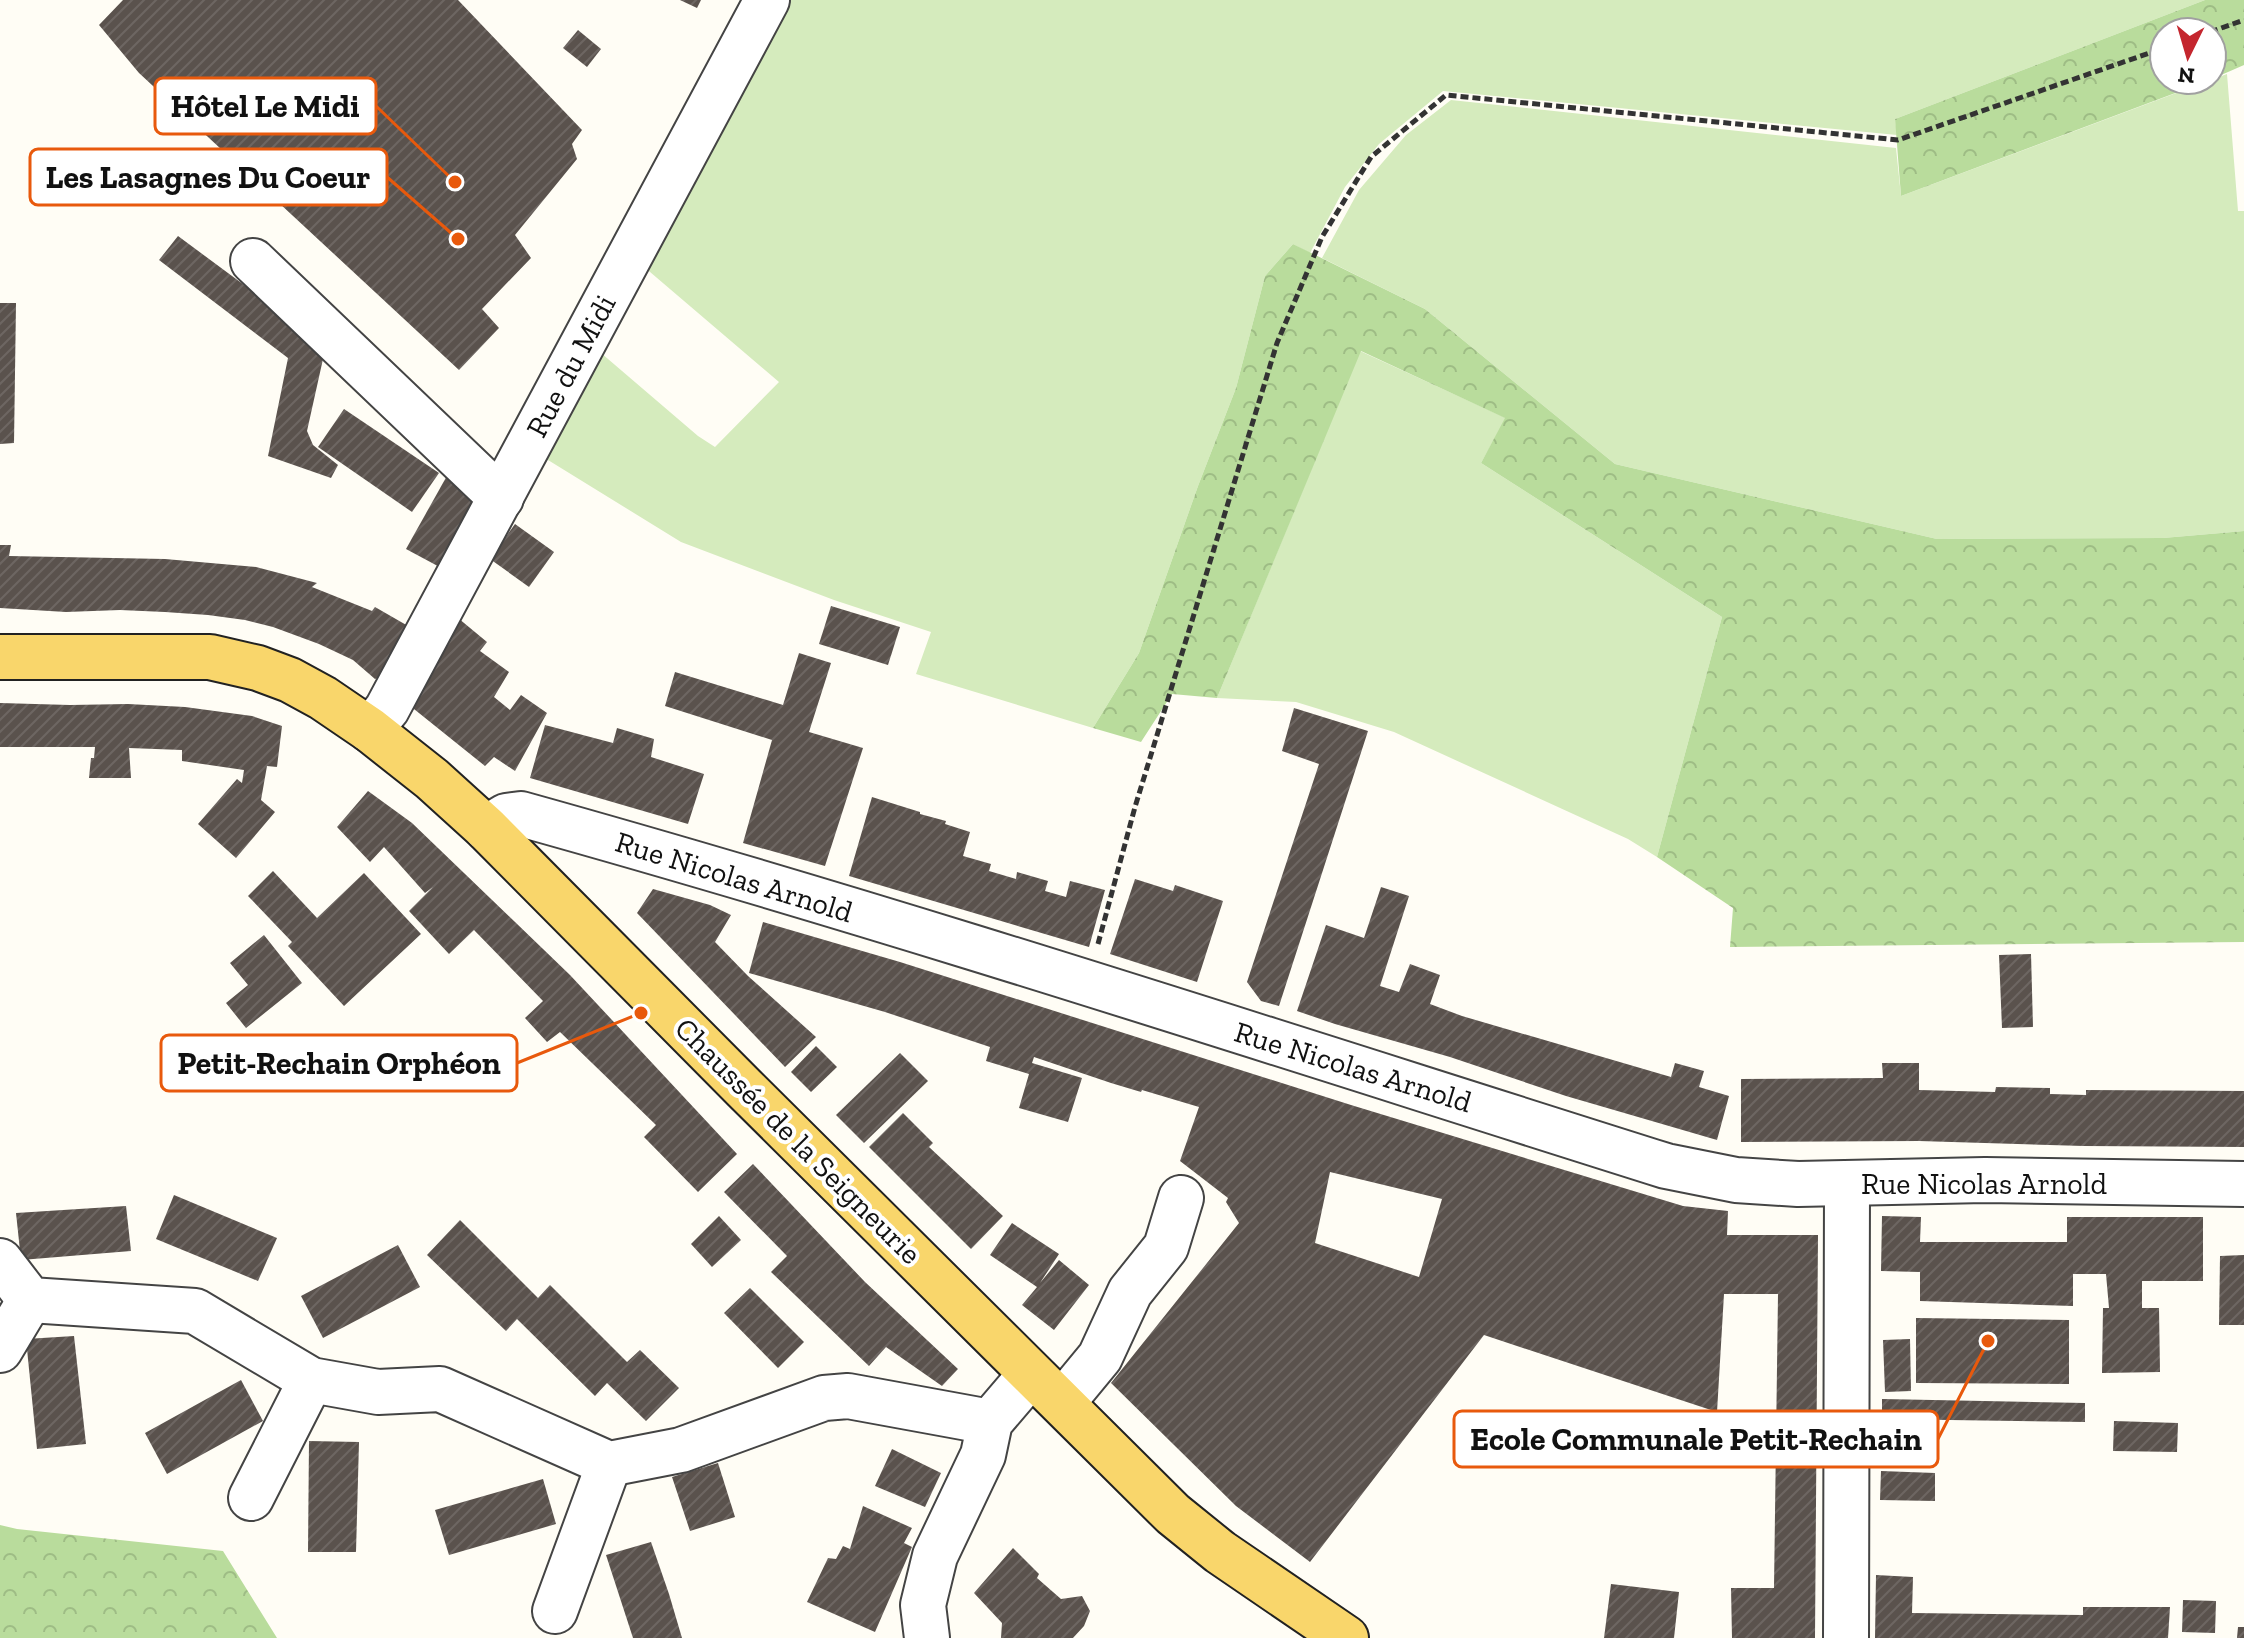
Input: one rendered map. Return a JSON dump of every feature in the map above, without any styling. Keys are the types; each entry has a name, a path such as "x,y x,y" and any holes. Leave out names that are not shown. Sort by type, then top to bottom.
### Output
{"main road":[{"name":"Chaussée de la Seigneurie","path":"0,657 210,657 258,668 290,680 370,730 432,779 486,828 1173,1514 1220,1552 1346,1638"}],"street":[{"name":"Rue du Midi","path":"370,730 387,709 767,0"},
{"path":"253,261 501,498"},
{"name":"Rue Nicolas Arnold","path":"486,828 506,816 521,814 634,846 1087,983 1666,1166 1736,1180 1798,1184 1985,1180 2244,1184"},
{"path":"1846,1638 1847,1185"},
{"path":"0,1261 30,1300 195,1311 311,1380 378,1392 440,1389 609,1464 681,1450 824,1398 848,1396 990,1422 1100,1357 1130,1292 1166,1247 1181,1198"},
{"path":"0,1350 30,1300"},
{"path":"251,1498 311,1380"},
{"path":"927,1638 923,1605 935,1556 983,1455 990,1422"},
{"path":"555,1611 609,1464"}],"path":[{"path":"1087,983 1135,807 1277,343 1322,237 1371,157 1446,95 1898,140 2148,54"}],"green space":[{"path":"776,0 2205,0 2163,16 2148,16 2148,22 1895,119 1897,135 1443,91 1379,144 1345,187 1310,253 1293,244 1265,276 1236,388 1139,653 1093,728 916,674 931,632 834,600 681,542 535,452 601,353 715,447 779,382 643,266"},
{"path":"2205,0 2244,0 2244,65 2228,72 2228,16 2163,16"},
{"path":"2148,22 2148,96 2167,96 1901,196 1895,119"},
{"path":"2228,86 2238,211 2244,211 2244,531 2163,538 1937,539 1615,464 1425,309 1322,258 1359,190 1406,135 1451,100 1896,148 1901,196 2168,96 2228,96"},
{"path":"1293,244 1425,309 1615,464 1937,539 2163,538 2244,531 2244,942 1730,947 1733,908 1657,857 1722,617 1481,463 1505,418 1361,351 1217,698 1172,694 1141,742 1093,728 1139,653 1236,388 1265,276"},
{"path":"1360,351 1506,418 1481,463 1722,617 1657,857 1628,839 1394,732 1296,702 1217,698"},
{"path":"0,1525 223,1551 277,1638 0,1638"}],"building":[{"path":"123,0 458,0 582,130 572,144 577,159 515,235 531,258 482,309 499,328 459,370 139,73 99,25"},
{"path":"680,0 701,0 697,8"},
{"path":"578,30 601,49 587,67 563,48"},
{"path":"178,236 286,316 325,350 307,431 313,445 338,465 331,478 268,456 288,358 159,260"},
{"path":"0,303 16,303 14,443 0,444"},
{"path":"344,409 439,473 412,512 318,447"},
{"path":"448,474 479,507 447,571 406,549"},
{"path":"515,524 554,552 529,587 490,559"},
{"path":"0,545 11,545 9,556 165,559 256,567 317,583 312,587 372,611 375,607 415,630 389,674 375,679 353,660 319,644 245,620 165,612 0,608"},
{"path":"831,606 900,627 888,665 819,644"},
{"path":"458,618 487,642 480,651 509,672 494,697 510,710 521,695 547,713 515,771 494,757 485,766 404,701"},
{"path":"799,653 831,663 809,732 863,748 825,866 743,843 772,740 665,706 675,672 783,705"},
{"path":"0,703 185,707 252,716 282,726 277,767 267,766 261,800 275,812 236,858 198,824 237,779 242,783 244,770 182,761 182,750 129,748 131,778 89,778 95,747 0,747"},
{"path":"1294,708 1368,731 1279,1006 1261,1001 1247,982 1319,764 1282,751"},
{"path":"545,725 613,743 617,728 654,739 651,757 704,774 688,824 530,778"},
{"path":"368,791 412,823 570,975 737,1154 698,1192 644,1137 656,1125 560,1032 547,1042 525,1018 543,1001 474,930 449,954 409,911 433,887 425,893 384,847 370,862 337,827"},
{"path":"872,797 970,832 963,856 991,864 989,871 1016,879 1017,872 1048,881 1045,891 1066,897 1070,881 1105,890 1089,947 849,876"},
{"path":"273,871 317,918 364,873 421,934 344,1006 288,946 292,942 248,896"},
{"path":"1135,879 1173,891 1175,885 1223,901 1197,982 1110,954"},
{"path":"1381,887 1409,896 1380,986 1399,992 1410,964 1440,975 1430,1004 1462,1016 1671,1077 1675,1063 1704,1071 1699,1087 1729,1096 1717,1140 1297,1011 1326,925 1364,938"},
{"path":"653,889 710,905 731,915 715,942 816,1037 785,1067 637,913"},
{"path":"763,922 1683,1206 1728,1211 1727,1235 1818,1235 1815,1638 1732,1638 1731,1588 1774,1588 1778,1294 1724,1294 1717,1412 1484,1335 1310,1562 1236,1506 1111,1383 1239,1223 1226,1202 1228,1198 1180,1161 1199,1107 1111,1083 1034,1057 1032,1063 1082,1078 1068,1122 1019,1108 1029,1074 986,1061 990,1047 885,1012 749,973","holes":["1330,1172 1442,1199 1419,1277 1315,1243"]},
{"path":"264,935 302,983 246,1028 226,1003 248,985 230,963"},
{"path":"2031,954 2033,1027 2002,1028 1999,955"},
{"path":"816,1046 837,1067 811,1092 791,1072"},
{"path":"900,1053 928,1081 864,1143 836,1115"},
{"path":"1882,1063 1919,1063 1919,1090 1995,1092 1996,1087 2050,1088 2050,1094 2086,1095 2086,1090 2244,1091 2244,1147 1919,1141 1741,1142 1741,1079 1883,1078"},
{"path":"903,1113 933,1143 929,1147 1003,1216 971,1249 869,1147"},
{"path":"753,1164 865,1282 958,1369 942,1386 886,1347 869,1366 771,1272 787,1256 724,1192"},
{"path":"174,1195 277,1238 258,1281 156,1239"},
{"path":"126,1206 131,1251 21,1260 16,1213"},
{"path":"719,1216 741,1240 712,1267 691,1244"},
{"path":"1882,1216 1921,1217 1920,1242 2067,1242 2067,1217 2203,1217 2203,1281 2142,1281 2142,1308 2159,1308 2160,1372 2102,1373 2103,1308 2109,1308 2106,1274 2073,1274 2073,1306 1920,1301 1920,1272 1881,1271"},
{"path":"460,1220 538,1298 550,1285 627,1362 640,1350 679,1388 646,1421 607,1383 595,1396 517,1319 506,1331 427,1255"},
{"path":"1012,1223 1059,1254 1040,1283 1059,1260 1089,1285 1054,1330 1022,1305 1037,1287 990,1255"},
{"path":"398,1245 420,1287 323,1338 301,1296"},
{"path":"2244,1255 2244,1325 2219,1325 2220,1256"},
{"path":"750,1288 804,1342 778,1368 724,1313"},
{"path":"1916,1318 2069,1320 2069,1384 1916,1383"},
{"path":"74,1336 86,1444 37,1449 26,1339"},
{"path":"1910,1339 1911,1391 1885,1392 1883,1340"},
{"path":"241,1380 263,1421 167,1474 145,1433"},
{"path":"1882,1399 2085,1403 2085,1422 1882,1419"},
{"path":"2114,1421 2178,1423 2177,1452 2113,1451"},
{"path":"309,1441 359,1442 356,1552 308,1552"},
{"path":"892,1449 941,1473 925,1507 875,1486"},
{"path":"718,1463 735,1517 690,1531 672,1477"},
{"path":"1881,1471 1935,1473 1935,1501 1880,1500"},
{"path":"543,1479 556,1524 449,1555 435,1510"},
{"path":"863,1506 912,1528 904,1543 912,1547 875,1632 807,1602 828,1558 836,1559 843,1546 850,1549"},
{"path":"651,1542 682,1638 633,1638 606,1555"},
{"path":"1013,1548 1039,1574 1037,1578 1061,1599 1082,1596 1090,1611 1084,1626 1073,1638 1001,1638 1002,1623 974,1593"},
{"path":"1876,1575 1913,1577 1912,1613 2083,1615 2083,1607 2170,1607 2168,1638 1875,1638"},
{"path":"1611,1584 1679,1592 1674,1638 1604,1638"},
{"path":"2183,1600 2216,1601 2215,1633 2182,1632"},
{"path":"2238,1627 2244,1627 2244,1638 2237,1638"}],"place":[{"name":"Hôtel Le Midi","path":"455,182"},
{"name":"Les Lasagnes Du Coeur","path":"458,239"},
{"name":"Petit-Rechain Orphéon","path":"641,1013"},
{"name":"Ecole Communale Petit-Rechain","path":"1988,1341"}]}
